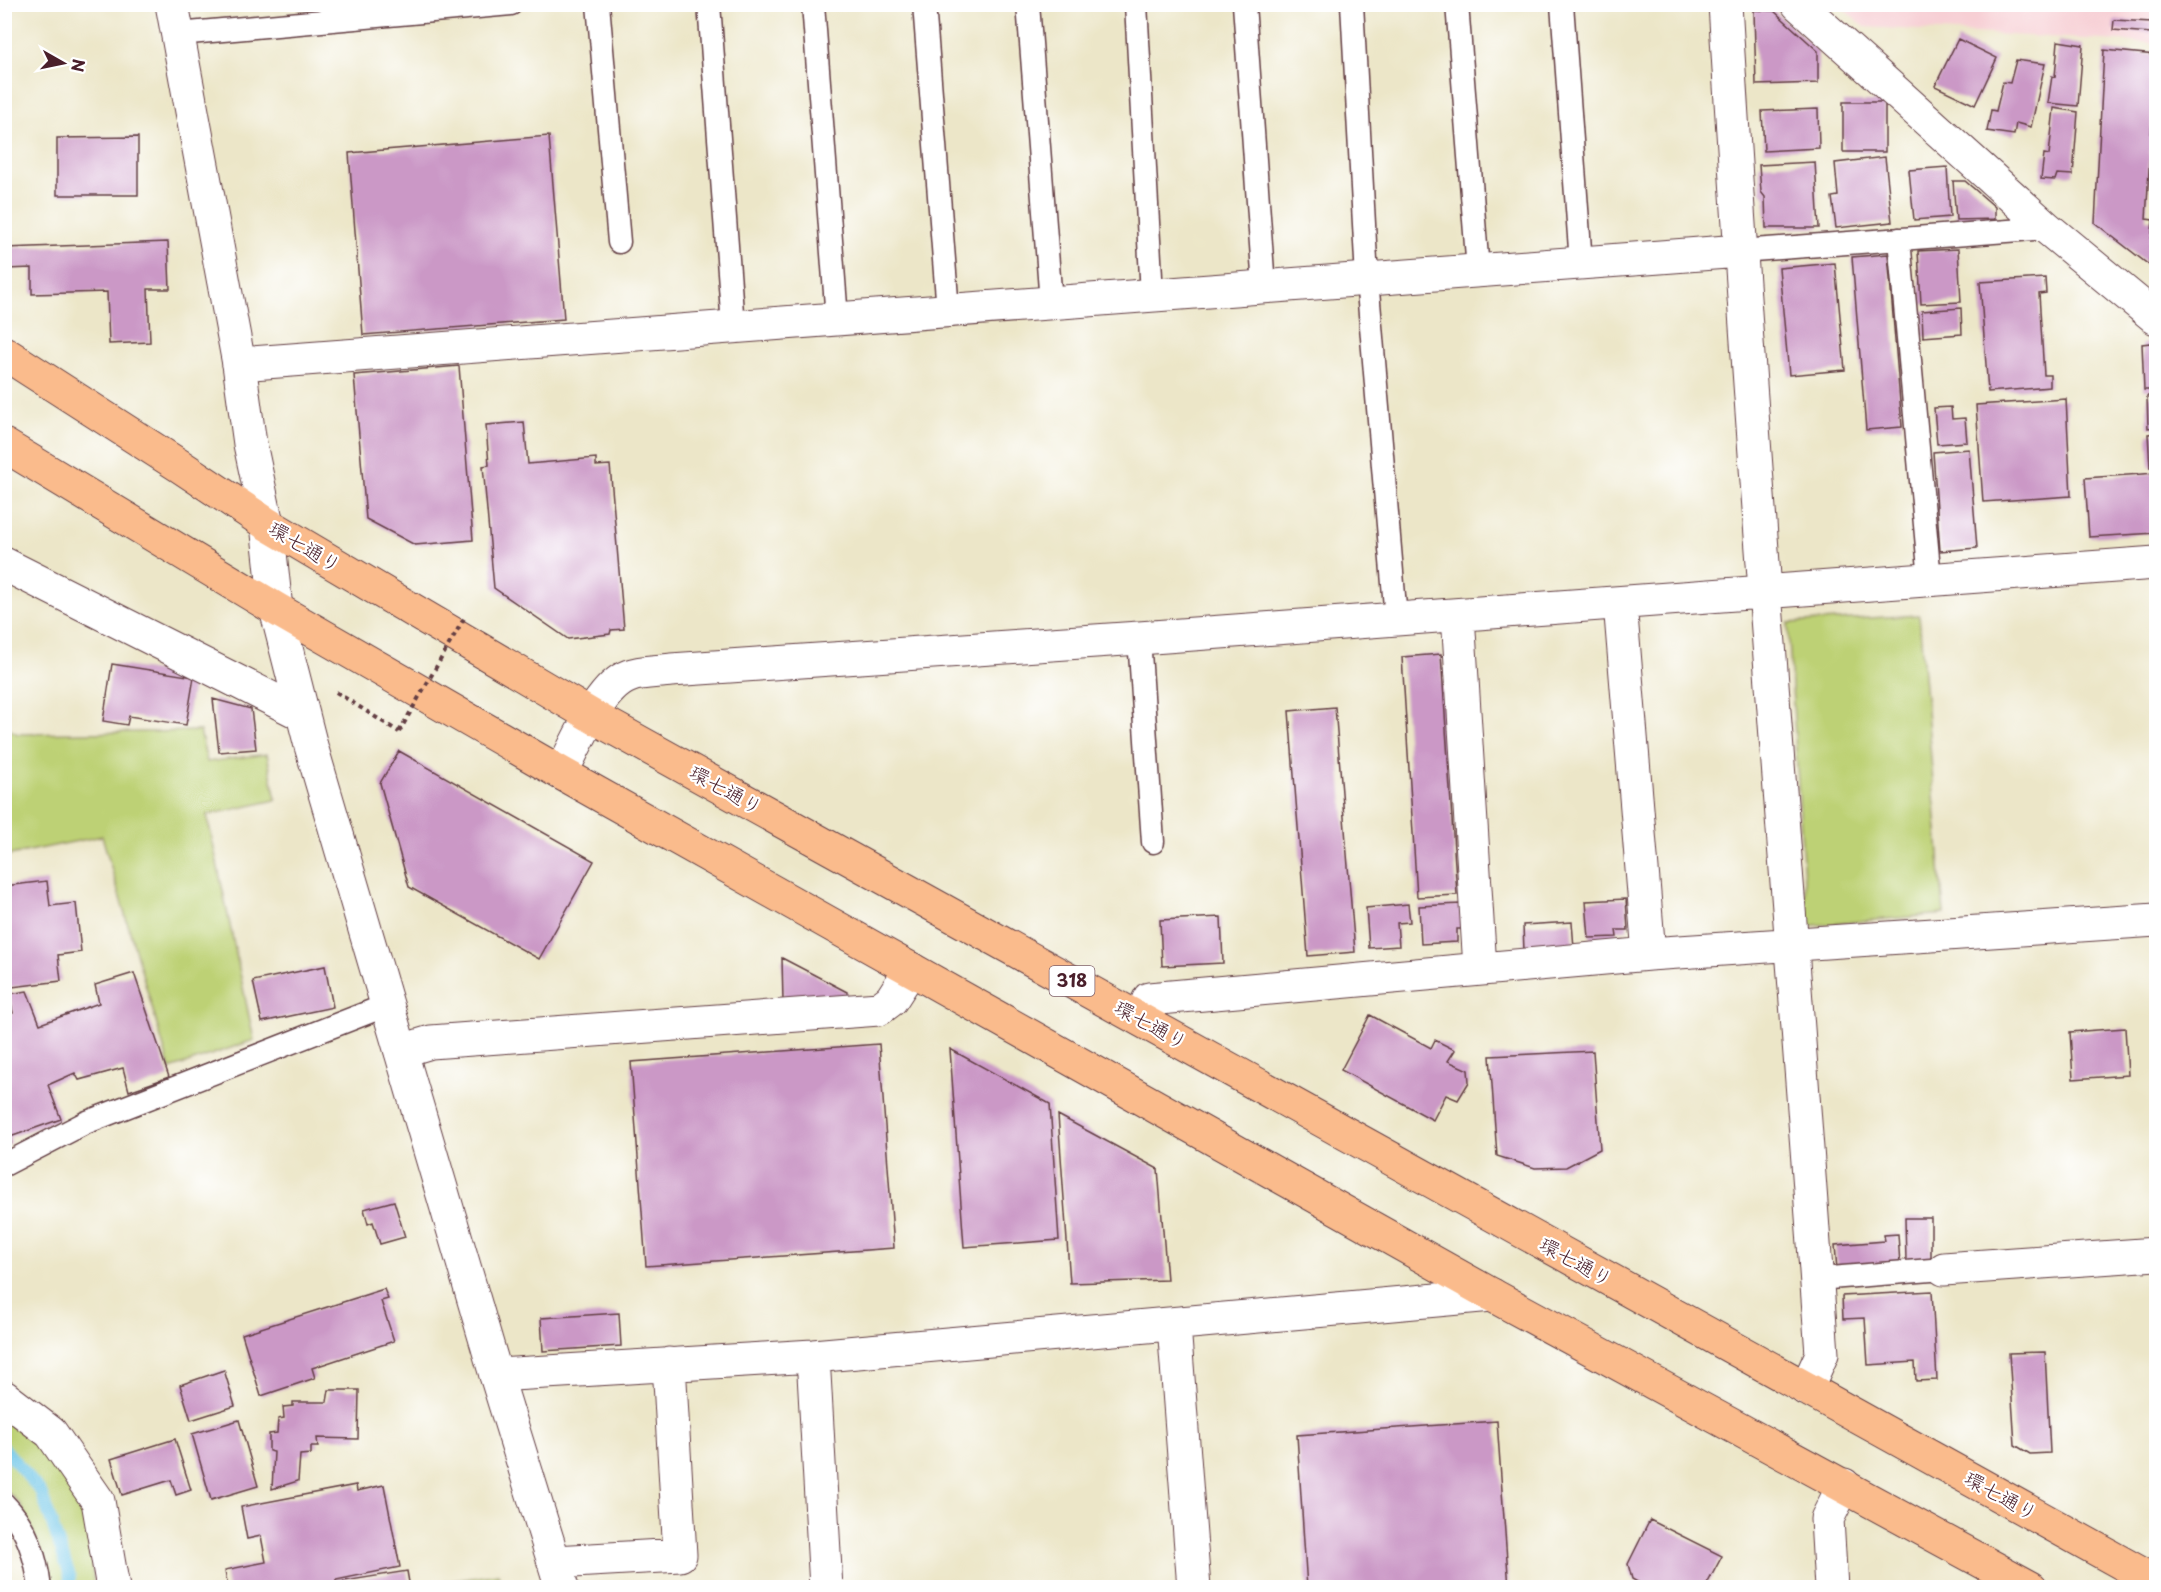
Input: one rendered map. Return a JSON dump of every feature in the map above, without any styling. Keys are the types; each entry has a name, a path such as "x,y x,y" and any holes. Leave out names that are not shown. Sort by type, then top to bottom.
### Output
{"main road":[{"name":"環七通り","path":"4,353 267,524 592,716 2157,1582"},
{"path":"4,445 276,609 561,774 1492,1295 2031,1587"}],"street":[{"path":"1725,4 1764,593 1822,1354 1806,1389"},
{"path":"1798,4 2047,228 2157,318"},
{"path":"175,19 239,363 250,444 267,524 276,609 302,714 387,1005 496,1375 559,1575 680,1555 669,1364"},
{"path":"239,363 1740,251"},
{"path":"561,774 592,716 611,687 630,675 671,670 2157,563"},
{"path":"4,564 302,714"},
{"path":"1620,603 1650,954"},
{"path":"1458,615 1480,968"},
{"path":"1140,1019 1149,999 1650,954 2157,920"},
{"path":"401,1051 431,1042 879,1009 891,1000 911,969"},
{"path":"1944,1269 2157,1254"},
{"path":"496,1375 813,1356 1492,1295"},
{"path":"1174,1325 1194,1587"},
{"path":"813,1356 826,1587"},
{"path":"4,1397 51,1433 98,1501 113,1587"},
{"path":"1831,1587 1827,1519 1844,1485"}],"lane":[{"path":"175,19 511,4"},
{"path":"598,4 618,242"},
{"path":"709,4 733,326"},
{"path":"813,4 837,319"},
{"path":"924,4 948,310"},
{"path":"1028,4 1051,303"},
{"path":"1136,4 1152,295"},
{"path":"1244,4 1264,287"},
{"path":"1352,4 1367,279 1396,618"},
{"path":"1457,4 1478,271"},
{"path":"1562,4 1581,263"},
{"path":"1740,251 2047,228"},
{"path":"1899,239 1930,580"},
{"path":"1139,638 1153,842"},
{"path":"4,1165 85,1123 387,1005"},
{"path":"1816,1279 1944,1269"},
{"path":"4,1504 17,1516 34,1553 40,1587"}],"path":[{"path":"342,694 399,732 466,615"}],"shaded area":[{"path":"1839,5 2156,5 2156,43 1864,27"}],"green space":[{"path":"1919,615 1944,914 1807,926 1788,623"},
{"path":"4,727 18,734 200,731 207,762 267,754 276,800 207,815 254,1040 170,1069 102,836 5,856"},
{"path":"4,1414 42,1440 87,1507 94,1587 44,1587 40,1548 21,1505 5,1489"},
{"path":"498,1574 501,1587 439,1587 438,1583"}],"building":[{"path":"228,4 268,4 268,6 229,10"},
{"path":"1754,10 1774,11 1818,51 1818,83 1756,85"},
{"path":"2114,20 2152,22 2151,33 2113,30"},
{"path":"1958,39 1997,58 1975,105 1935,86"},
{"path":"2058,41 2083,45 2078,106 2048,103 2052,76 2055,77"},
{"path":"2104,50 2156,55 2146,219 2153,220 2149,265 2095,223"},
{"path":"2016,60 2045,64 2031,127 2016,123 2014,135 1987,131 1991,110 1996,111 2003,82 2010,83"},
{"path":"1843,102 1885,102 1885,152 1843,152"},
{"path":"2054,108 2078,112 2073,175 2057,174 2055,180 2041,179 2044,154 2049,155"},
{"path":"1818,109 1819,148 1764,151 1762,111"},
{"path":"549,136 564,319 363,335 349,153"},
{"path":"138,137 138,195 57,195 57,138"},
{"path":"1885,157 1892,222 1836,228 1832,197 1838,196 1835,163"},
{"path":"1815,162 1819,228 1766,228 1765,197 1761,192 1759,165"},
{"path":"1947,167 1950,217 1914,220 1909,170"},
{"path":"1953,181 1965,181 1995,207 1995,219 1956,220"},
{"path":"168,242 170,289 148,289 150,342 109,344 107,292 32,294 32,268 5,269 5,248"},
{"path":"1958,249 1961,302 1921,304 1918,251"},
{"path":"1888,254 1902,427 1866,430 1852,257"},
{"path":"1835,263 1845,370 1789,375 1779,268"},
{"path":"2045,278 2046,293 2039,294 2044,375 2050,375 2050,387 1988,392 1980,282"},
{"path":"1961,308 1962,334 1923,337 1922,311"},
{"path":"2150,343 2156,348 2156,390 2144,390 2142,344"},
{"path":"459,366 473,540 415,545 366,519 354,375"},
{"path":"2147,396 2156,396 2156,427 2148,428"},
{"path":"2066,399 2071,496 1983,502 1976,405"},
{"path":"1951,407 1952,419 1965,418 1967,442 1937,444 1934,408"},
{"path":"524,422 528,464 596,458 596,466 610,465 624,629 611,630 610,634 568,639 494,588 483,466 489,465 486,425"},
{"path":"2156,433 2156,466 2150,467 2148,434"},
{"path":"1969,449 1977,548 1940,551 1933,452"},
{"path":"2156,473 2156,533 2089,537 2085,478"},
{"path":"1441,654 1457,895 1417,897 1402,657"},
{"path":"112,664 194,677 186,725 129,716 127,725 103,721"},
{"path":"213,699 251,709 256,749 219,752"},
{"path":"1335,707 1355,952 1308,956 1289,711"},
{"path":"399,751 594,861 539,959 409,887 380,783"},
{"path":"47,881 50,906 76,903 81,952 58,955 61,981 4,988 4,886"},
{"path":"1626,899 1628,930 1616,930 1617,937 1589,938 1586,901"},
{"path":"1408,904 1410,922 1397,923 1399,946 1369,948 1366,908"},
{"path":"1461,904 1462,929 1457,929 1457,942 1421,944 1419,906"},
{"path":"1221,917 1223,963 1162,966 1160,920"},
{"path":"1572,922 1574,948 1524,951 1523,925"},
{"path":"782,958 847,992 846,1000 783,1002"},
{"path":"325,966 333,1007 262,1022 253,981"},
{"path":"134,973 169,1077 129,1091 123,1068 79,1080 75,1073 48,1085 61,1119 10,1137 11,1144 4,1146 4,1079 9,1078 4,1066 4,1015 13,1013 9,994 27,991 40,1024 99,1003 95,985"},
{"path":"1370,1015 1431,1048 1435,1040 1455,1050 1448,1061 1468,1070 1469,1082 1458,1100 1446,1095 1433,1120 1341,1070"},
{"path":"2125,1028 2128,1075 2073,1079 2070,1032"},
{"path":"879,1044 894,1248 646,1266 631,1062"},
{"path":"950,1049 1050,1104 1059,1240 964,1247"},
{"path":"1593,1051 1600,1149 1566,1167 1535,1168 1497,1156 1490,1056"},
{"path":"1058,1115 1158,1169 1167,1280 1070,1283"},
{"path":"394,1201 405,1237 380,1244 373,1222 368,1224 364,1209"},
{"path":"1905,1218 1931,1218 1931,1261 1906,1261"},
{"path":"1898,1234 1900,1265 1837,1270 1835,1245 1885,1241 1884,1235"},
{"path":"384,1289 388,1299 381,1301 394,1341 312,1368 315,1378 261,1396 242,1334"},
{"path":"1932,1291 1937,1380 1916,1381 1915,1362 1868,1365 1865,1318 1843,1319 1842,1296"},
{"path":"619,1313 621,1346 543,1351 541,1318"},
{"path":"2045,1352 2050,1453 2030,1454 2015,1445 2009,1353"},
{"path":"224,1370 235,1406 191,1420 180,1385"},
{"path":"329,1390 359,1390 358,1439 317,1438 318,1447 311,1447 311,1454 300,1455 298,1481 272,1489 274,1452 269,1451 269,1434 277,1433 278,1419 284,1418 283,1407 293,1406 293,1402 327,1402"},
{"path":"239,1420 258,1486 211,1500 192,1434"},
{"path":"1497,1421 1509,1588 1307,1588 1297,1435"},
{"path":"175,1439 191,1490 176,1495 171,1480 122,1495 111,1459"},
{"path":"356,1485 357,1491 384,1485 400,1567 336,1580 336,1588 228,1588 225,1570 266,1562 261,1536 247,1539 241,1507"},
{"path":"1650,1520 1722,1556 1705,1588 1648,1588 1632,1579 1628,1564"},
{"path":"407,1571 410,1588 339,1588 338,1582"}],"waterway":[{"path":"4,1448 41,1492 70,1576 69,1588"}]}
